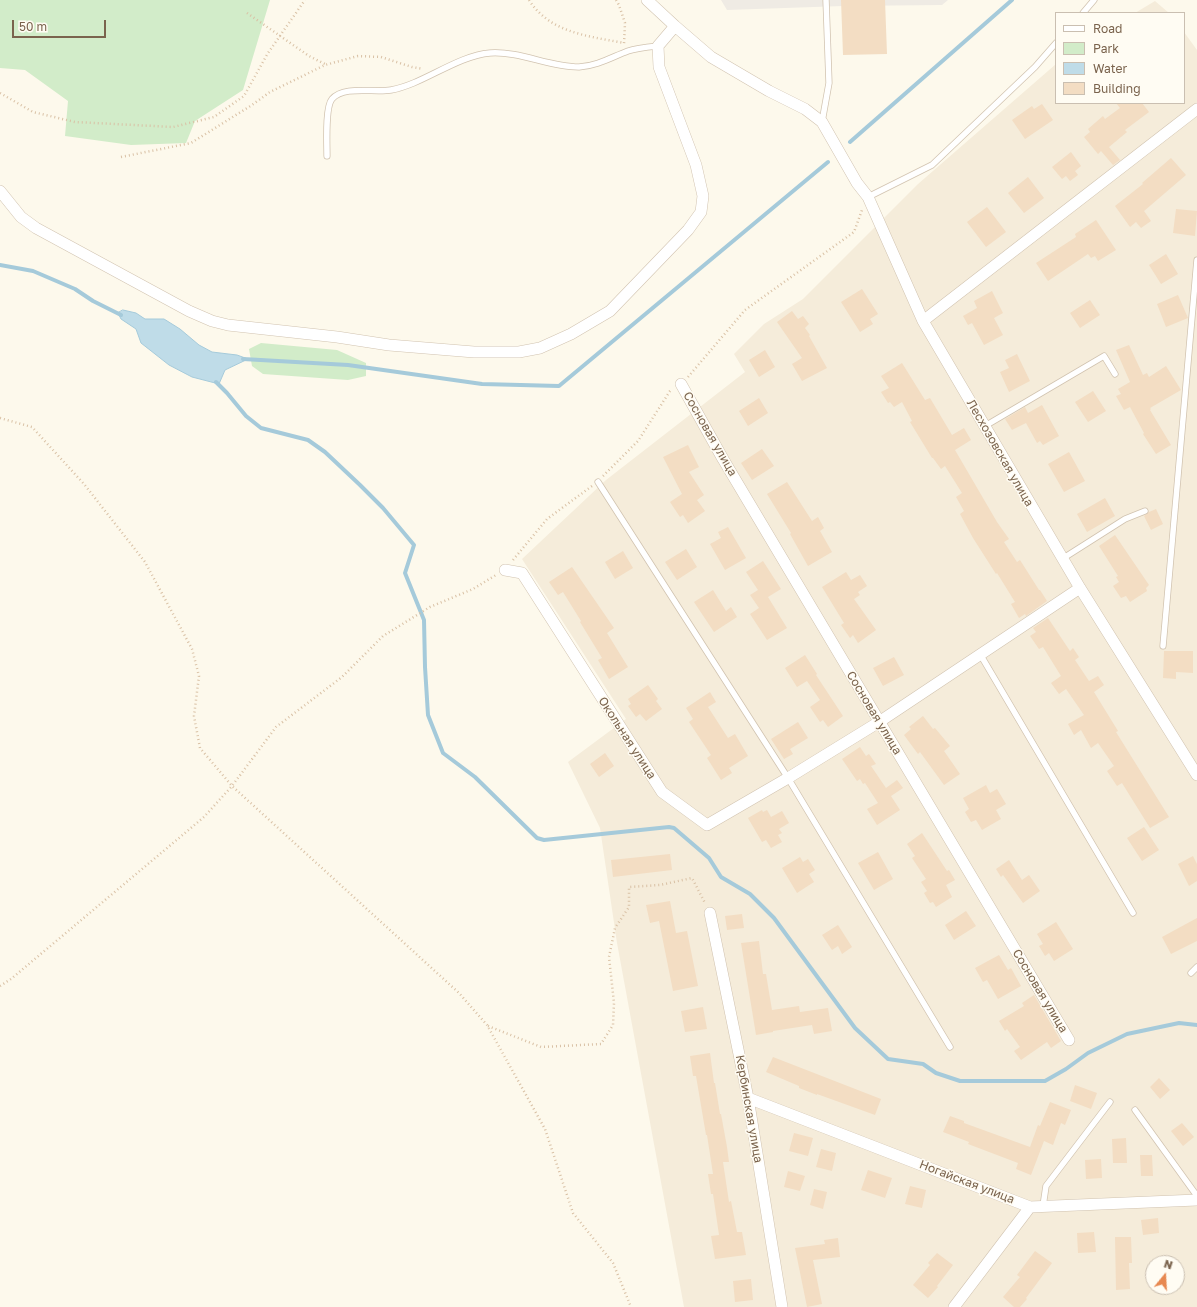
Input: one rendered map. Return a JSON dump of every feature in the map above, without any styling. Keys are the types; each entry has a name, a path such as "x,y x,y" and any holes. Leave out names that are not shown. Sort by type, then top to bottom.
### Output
{"street":[{"path":"647,0 674,26 711,57 769,91 806,109 822,122"},
{"path":"0,191 21,217 36,228 189,311 212,321 228,325 337,337 389,345 474,352 519,352 540,348 571,334 610,311 688,230 701,212 703,196 696,165 659,67 658,46 674,26"},
{"path":"923,321 1197,109"},
{"name":"Лесхозовская улица","path":"822,122 857,183 868,197 923,321 1062,559 1197,774"},
{"name":"Сосновая улица","path":"681,384 723,459 1069,1040"},
{"name":"Окольная улица","path":"505,570 522,573 662,792 707,825 788,778"},
{"path":"788,778 879,722 1080,588"},
{"name":"Кербинская улица","path":"710,913 748,1098 782,1307"},
{"name":"Ногайская улица","path":"748,1098 1030,1207 1197,1200"},
{"path":"954,1307 1030,1207"},
{"path":"963,1295 965,1307"}],"lane":[{"path":"822,122 829,83 826,0"},
{"path":"1084,12 1094,0"},
{"path":"868,197 932,165 1035,67 1055,44"},
{"path":"327,156 328,109 332,100 340,93 354,91 390,91 409,86 470,58 488,53 506,54 564,66 580,67 601,63 629,51 658,46"},
{"path":"1163,646 1197,260"},
{"path":"985,426 1104,356 1115,374"},
{"path":"598,482 788,778 950,1047"},
{"path":"1062,559 1126,519 1145,511"},
{"path":"980,654 1133,913"},
{"path":"1191,973 1197,967"},
{"path":"1043,1206 1046,1186 1110,1102"},
{"path":"1135,1110 1197,1196"}],"path":[{"path":"0,93 33,112 75,122 173,127 214,117 244,96 268,53 306,0"},
{"path":"529,0 534,8 556,26 580,35 624,43"},
{"path":"616,0 625,24 624,43 629,51"},
{"path":"247,13 280,37 325,65"},
{"path":"121,157 191,143 270,92 325,65 358,56 381,57 412,67 440,71"},
{"path":"0,986 11,979 204,817 232,786 276,727 342,677 382,636 430,607 473,589 505,570 547,519 598,482 638,441 670,391 681,384 745,310 854,232 868,197"},
{"path":"0,418 32,428 84,484 145,562 192,649 199,676 194,716 200,748 232,786 459,994 487,1025 545,1129 573,1213 613,1263 631,1307"},
{"path":"487,1025 541,1046 601,1044 613,1026 614,1003 609,957 615,928 628,907 629,887 660,885 692,878 710,913"}],"shaded area":[{"path":"721,0 948,0 942,5 843,6 727,10"},
{"path":"1155,1 1168,12 1137,12"},
{"path":"1185,33 1197,50 1197,1307 684,1307 617,943 600,828 568,762 626,719 522,559 606,480 745,372 734,354 764,324 803,299 918,184 1055,65 1055,104 1185,104"}],"green space":[{"path":"0,0 270,0 243,90 195,121 186,143 131,145 65,136 68,101 25,70 0,68"},
{"path":"261,343 337,350 366,363 366,376 348,380 263,374 252,366 249,349"}],"water":[{"path":"123,310 136,313 145,319 164,319 180,329 199,345 212,352 237,355 248,359 225,370 219,384 192,377 169,365 141,343 136,329 121,319 118,313"}],"building":[{"path":"841,0 885,0 887,54 843,55"},
{"path":"1042,104 1053,120 1025,139 1012,120 1032,106 1034,109"},
{"path":"1117,104 1143,104 1149,112 1125,130 1127,132 1109,147 1120,160 1113,165 1101,151 1098,154 1084,137 1090,132 1088,129 1103,116 1105,119 1120,108"},
{"path":"1071,152 1081,166 1075,171 1078,175 1070,181 1066,176 1062,179 1052,167"},
{"path":"1171,158 1186,175 1144,211 1151,221 1141,228 1136,222 1130,227 1115,206 1143,184 1142,183"},
{"path":"1028,177 1044,198 1024,213 1008,193"},
{"path":"987,207 1006,232 986,247 967,222"},
{"path":"1176,209 1197,211 1195,236 1173,233"},
{"path":"1096,220 1116,250 1098,261 1095,256 1091,258 1088,254 1048,281 1036,263 1076,237 1075,234"},
{"path":"1166,254 1178,274 1161,284 1149,265"},
{"path":"862,289 878,314 870,319 873,324 860,332 841,302"},
{"path":"992,291 1003,313 994,318 1003,335 984,345 972,323 968,325 963,316 977,308 974,301"},
{"path":"1178,295 1188,318 1166,327 1157,304"},
{"path":"1090,300 1100,315 1080,328 1070,313"},
{"path":"792,311 798,319 803,316 809,324 805,328 827,368 802,381 792,364 802,358 777,322"},
{"path":"1129,345 1143,375 1147,373 1149,377 1166,366 1181,390 1150,408 1171,445 1156,454 1143,434 1144,433 1130,407 1124,410 1116,396 1121,394 1118,389 1130,382 1116,350"},
{"path":"765,350 775,367 759,377 749,360"},
{"path":"1017,354 1030,381 1009,392 1000,372 1009,368 1005,360"},
{"path":"902,363 925,400 930,398 952,435 964,428 971,440 955,450 997,522 1009,539 1004,542 1017,562 1020,560 1047,601 1026,616 1025,614 1019,618 1011,604 1015,602 973,538 960,514 964,511 956,497 962,493 945,466 941,469 932,458 910,422 912,421 902,402 894,407 890,402 888,403 881,392 889,388 881,376"},
{"path":"1093,391 1106,411 1088,422 1075,402"},
{"path":"759,398 768,413 748,426 739,411"},
{"path":"1042,405 1059,436 1043,445 1040,441 1037,443 1026,423 1012,430 1005,419 1025,407 1028,413"},
{"path":"688,445 699,467 689,472 704,495 697,500 705,511 688,523 683,515 680,517 670,502 682,494 663,457"},
{"path":"762,449 774,466 752,480 741,463"},
{"path":"1069,452 1085,481 1064,492 1048,464"},
{"path":"787,482 812,521 818,517 824,528 820,531 832,552 808,566 790,534 791,533 767,494"},
{"path":"1105,498 1115,516 1087,532 1077,514"},
{"path":"1156,509 1163,524 1151,530 1144,516"},
{"path":"728,527 746,558 725,570 710,544 721,538 718,532"},
{"path":"1115,535 1149,585 1146,588 1147,591 1130,602 1126,596 1121,598 1113,586 1119,582 1116,577 1118,576 1099,546"},
{"path":"686,549 697,567 677,580 665,562"},
{"path":"623,551 633,568 615,579 605,562"},
{"path":"763,561 781,589 768,597 787,628 767,640 750,614 759,608 750,595 758,590 746,572"},
{"path":"572,567 614,628 607,633 628,667 609,679 598,660 602,658 580,622 581,621 563,592 558,595 549,582"},
{"path":"846,572 851,580 860,575 867,586 858,592 860,595 854,599 876,630 858,643 853,635 850,638 841,625 844,623 822,587"},
{"path":"713,590 726,611 731,607 737,617 714,632 694,602"},
{"path":"1048,618 1070,651 1073,648 1079,657 1075,660 1089,681 1098,676 1104,685 1094,692 1118,731 1116,732 1169,817 1150,828 1122,783 1117,786 1107,771 1114,766 1098,743 1091,748 1081,730 1074,735 1068,724 1084,715 1066,689 1059,694 1051,683 1061,676 1043,647 1039,649 1030,636 1036,632 1033,628"},
{"path":"1164,651 1193,651 1193,673 1176,672 1176,679 1163,678"},
{"path":"805,655 817,674 816,675 843,716 828,727 823,720 820,722 810,707 820,700 807,681 797,687 785,668"},
{"path":"894,657 904,675 883,686 873,668"},
{"path":"648,685 658,699 656,701 662,709 646,721 640,714 636,717 628,706 631,704 628,699"},
{"path":"710,692 716,702 708,707 728,738 735,734 748,756 729,768 732,773 721,780 707,758 711,755 689,722 693,719 686,708"},
{"path":"923,716 933,729 935,728 950,746 944,751 960,774 944,785 920,752 918,754 904,735 911,729 909,727"},
{"path":"798,722 808,738 790,749 793,754 784,759 771,739"},
{"path":"860,747 866,756 869,754 876,764 871,766 886,788 897,780 903,788 891,796 900,810 877,825 867,809 878,803 865,783 863,784 860,779 857,781 842,759"},
{"path":"605,753 614,766 599,777 590,764"},
{"path":"986,785 990,793 997,789 1006,804 996,810 1001,819 982,830 976,820 971,822 965,812 969,809 963,798"},
{"path":"762,810 763,812 767,810 771,817 782,811 789,823 779,829 782,833 778,835 782,842 771,848 766,840 762,842 748,818"},
{"path":"1144,827 1159,850 1142,861 1127,838"},
{"path":"922,833 947,871 949,870 955,880 946,885 952,897 936,907 933,902 930,903 924,893 927,891 921,882 926,879 912,858 915,856 907,844"},
{"path":"878,852 893,879 874,890 858,863"},
{"path":"670,854 672,870 613,877 611,860"},
{"path":"1193,856 1197,864 1197,881 1189,886 1178,864"},
{"path":"800,857 803,862 808,859 815,870 809,874 814,882 797,893 782,868"},
{"path":"1009,860 1022,880 1029,875 1040,891 1023,903 1003,875 1001,877 996,869"},
{"path":"670,901 676,933 687,931 698,986 673,991 659,921 650,923 646,905"},
{"path":"966,911 976,926 954,940 945,925"},
{"path":"742,914 744,928 727,930 725,916"},
{"path":"1197,918 1197,941 1171,954 1162,937"},
{"path":"1056,922 1073,949 1054,961 1049,953 1045,956 1039,946 1043,944 1037,934"},
{"path":"838,925 852,947 842,954 838,946 832,950 822,935"},
{"path":"759,941 763,974 766,974 772,1010 799,1006 800,1012 828,1008 832,1031 814,1034 812,1025 756,1035 741,943"},
{"path":"999,955 1008,970 1011,968 1021,986 998,999 987,980 983,982 975,968"},
{"path":"1034,995 1061,1041 1051,1048 1047,1042 1021,1060 1014,1051 1020,1047 1007,1029 1005,1031 999,1021 1024,1006 1022,1003"},
{"path":"703,1007 707,1029 685,1032 681,1011"},
{"path":"710,1053 714,1083 729,1162 723,1162 729,1202 731,1201 737,1232 742,1232 746,1255 715,1259 711,1236 719,1235 713,1194 711,1194 708,1174 713,1174 696,1076 693,1076 690,1056"},
{"path":"773,1057 881,1099 875,1115 799,1088 799,1086 766,1072"},
{"path":"1159,1078 1170,1090 1160,1099 1150,1087"},
{"path":"1075,1085 1097,1093 1091,1109 1070,1101"},
{"path":"1050,1102 1071,1110 1065,1125 1061,1123 1053,1145 1044,1141 1031,1175 1016,1169 1018,1163 968,1144 969,1142 943,1132 950,1116 964,1121 964,1123 1030,1147 1038,1125 1040,1126"},
{"path":"1182,1123 1194,1137 1183,1146 1171,1131"},
{"path":"794,1133 813,1138 808,1156 789,1151"},
{"path":"1126,1138 1127,1163 1113,1163 1112,1139"},
{"path":"821,1149 836,1153 832,1171 816,1167"},
{"path":"1140,1155 1152,1155 1153,1176 1141,1176"},
{"path":"1101,1159 1102,1178 1086,1179 1085,1160"},
{"path":"868,1170 892,1178 885,1198 861,1190"},
{"path":"788,1171 805,1176 800,1191 784,1187"},
{"path":"910,1186 926,1190 922,1208 905,1204"},
{"path":"814,1189 827,1192 823,1209 810,1205"},
{"path":"1158,1218 1159,1233 1143,1235 1141,1220"},
{"path":"1094,1232 1096,1252 1078,1253 1077,1233"},
{"path":"1115,1237 1131,1237 1132,1263 1129,1263 1130,1289 1116,1290"},
{"path":"838,1238 840,1257 813,1260 822,1304 807,1307 795,1248 825,1244 824,1240"},
{"path":"1035,1251 1052,1263 1026,1298 1027,1299 1020,1307 1014,1307 1003,1297 1020,1277 1017,1275"},
{"path":"937,1253 953,1265 937,1286 938,1287 928,1298 913,1285 930,1265 928,1263"},
{"path":"751,1279 753,1300 735,1302 733,1281"}],"waterway":[{"path":"850,142 1012,0"},
{"path":"243,359 348,365 482,384 559,386 828,162"},
{"path":"0,265 33,271 75,289 93,301 121,315"},
{"path":"216,382 246,416 261,428 308,440 325,452 383,508 414,545 405,573 424,620 428,715 443,753 475,777 537,838 544,840 669,827 674,828 709,858 721,877 750,894 774,918 855,1028 888,1059 923,1064 936,1073 960,1081 1045,1081 1066,1069 1088,1053 1127,1034 1179,1023 1197,1025"}]}
